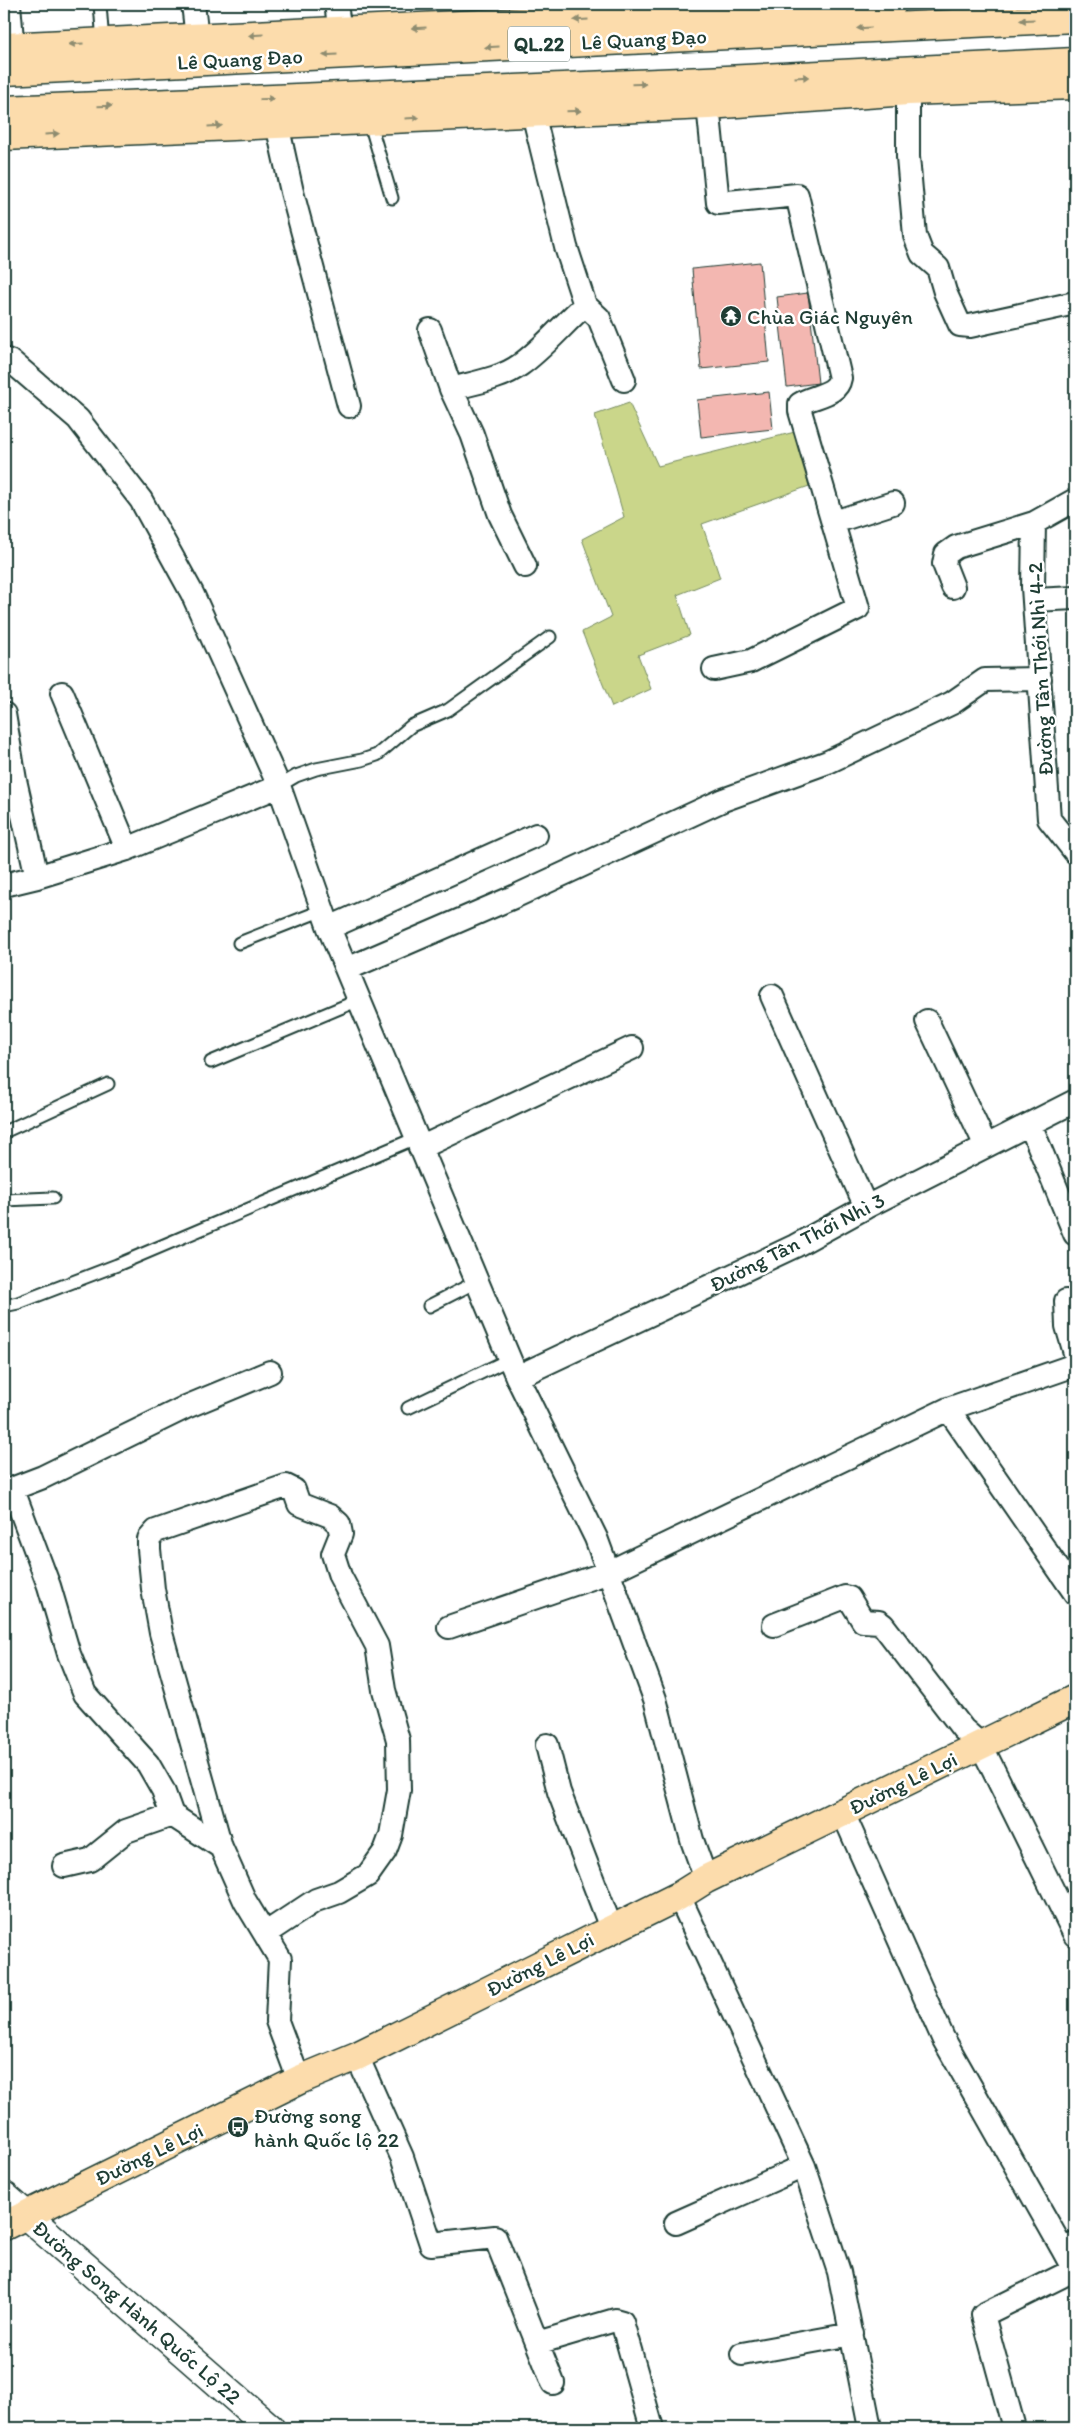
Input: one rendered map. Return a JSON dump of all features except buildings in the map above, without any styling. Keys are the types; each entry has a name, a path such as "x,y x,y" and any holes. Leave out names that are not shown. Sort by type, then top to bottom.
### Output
{"main road":[{"name":"Lê Quang Đạo","path":"9,59 103,43 198,49 340,32 745,8 892,4"},
{"name":"Lê Quang Đạo","path":"9,59 198,49 1075,18"},
{"name":"Lê Quang Đạo","path":"4,110 705,82 1075,62"},
{"path":"4,136 708,105 908,91 1075,86"},
{"name":"Đường Lê Lợi","path":"15,2220 299,2080 357,2056 611,1928 679,1896 706,1879 1075,1699"}],"street":[{"path":"9,4 9,59"},
{"path":"193,4 198,49"},
{"path":"336,4 340,32"},
{"path":"908,91 908,157 915,236 922,254 938,268 945,292 960,325 970,326 1075,303"},
{"path":"708,105 718,203 797,196 840,378 839,385 833,390 800,404 858,608 751,661 714,668"},
{"path":"533,112 566,247 585,305 599,318 624,380"},
{"path":"277,124 292,192 349,406"},
{"path":"451,389 487,379 519,367 585,305"},
{"path":"430,330 451,389 472,434 500,515 525,566"},
{"path":"4,358 12,362 78,419 142,500 192,593 279,786 326,919 476,1282 513,1368 596,1538 655,1699 692,1840 706,1879"},
{"path":"953,587 944,564 946,554 956,547 1034,523 1075,500"},
{"path":"834,522 893,503"},
{"name":"Đường Tân Thới Nhì 4-2","path":"1034,523 1034,600 1050,820 1075,852"},
{"path":"1034,600 1075,598"},
{"path":"346,969 516,896 723,800 828,762 952,703 985,680 1040,680"},
{"path":"62,693 127,849"},
{"path":"4,714 15,780 37,877"},
{"path":"4,885 37,877 127,849 279,786"},
{"path":"326,919 536,835"},
{"path":"772,996 866,1207"},
{"path":"927,1021 986,1146"},
{"path":"418,1143 632,1048"},
{"name":"Đường Tân Thới Nhì 3","path":"513,1368 795,1246 866,1207 1075,1101"},
{"path":"1030,1124 1075,1234"},
{"path":"1066,1301 1067,1326 1075,1353"},
{"path":"448,1627 609,1572 948,1409 1075,1365"},
{"path":"221,1848 172,1815 163,1790 148,1764 128,1740 91,1703 79,1681 49,1586 8,1491 186,1407 270,1372"},
{"path":"948,1409 1075,1593"},
{"path":"266,1933 316,1900 339,1892 368,1875 385,1851 391,1835 399,1790 398,1740 384,1690 377,1646 340,1576 333,1554 341,1534 339,1524 330,1516 299,1504 294,1490 286,1486 160,1529 149,1539 151,1576 161,1633 221,1848 245,1900 280,1959 277,2021 299,2080"},
{"path":"774,1625 847,1597 863,1621 879,1622 883,1625 963,1729 981,1745 1075,1935"},
{"path":"547,1746 559,1792 611,1928"},
{"path":"843,1813 943,2038 1068,2246 1074,2272 984,2315 1014,2428"},
{"path":"64,1866 90,1860 121,1833 172,1815"},
{"path":"679,1896 804,2166 839,2272 870,2428"},
{"path":"357,2056 402,2157 431,2244 495,2237 553,2383"},
{"path":"676,2223 804,2166"},
{"name":"Đường Song Hành Quốc Lộ 22","path":"4,2196 15,2220 270,2428"},
{"path":"537,2343 615,2320 622,2322 652,2428"},
{"path":"742,2354 852,2334"}],"lane":[{"path":"100,4 103,43"},
{"path":"369,120 392,198"},
{"path":"279,786 296,776 316,769 377,755 411,726 448,710 550,637"},
{"path":"239,943 326,919"},
{"path":"211,1062 359,1000"},
{"path":"4,1132 108,1084"},
{"path":"4,1306 18,1303 117,1265 418,1143"},
{"path":"4,1200 53,1198"},
{"path":"428,1306 476,1282"},
{"path":"408,1408 513,1368"}],"green space":[{"path":"629,403 658,466 795,432 812,485 702,524 720,578 677,595 690,635 638,655 651,689 612,707 582,632 611,617 582,539 624,517 595,415"}],"place":[{"name":"Chùa Giác Nguyên","path":"731,316"},
{"name":"Đường song hành Quốc lộ 22","path":"238,2127"}]}
